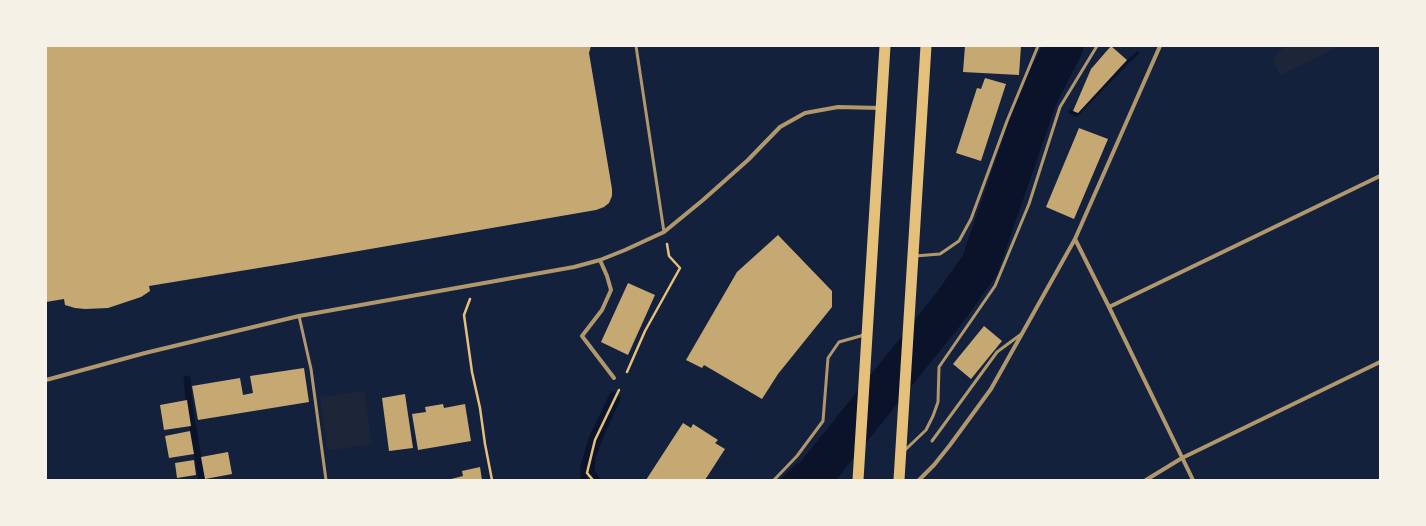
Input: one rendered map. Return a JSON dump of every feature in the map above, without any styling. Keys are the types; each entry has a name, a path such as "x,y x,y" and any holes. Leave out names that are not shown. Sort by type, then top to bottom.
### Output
{"highway":[{"path":"858,480 885,46"},
{"path":"899,480 926,46"}],"street":[{"path":"919,480 934,465 950,445 991,389 1075,239 1160,46"},
{"path":"46,380 145,353 299,316 574,267 600,260 649,240 664,232 748,160 780,127 805,113 838,107 881,108"},
{"path":"1109,307 1380,176"},
{"path":"1075,239 1193,480"},
{"path":"600,260 608,276 611,290 602,310 582,336 614,378"},
{"path":"1146,480 1182,458 1380,362"}],"lane":[{"path":"636,46 664,232"},
{"path":"913,257 940,254 959,241 971,219 1007,121 1038,46"},
{"path":"900,455 926,430 938,402 939,367 995,286 1029,204 1060,107 1097,46"},
{"path":"299,316 311,369 326,480"},
{"path":"774,480 797,456 823,421 828,358 839,342 868,334"},
{"path":"932,441 997,352 1022,334"}],"path":[{"path":"627,372 645,331 680,268 670,256 664,232"},
{"path":"476,284 464,315 472,372 480,408 492,480"},
{"path":"593,480 587,472 595,440 620,386"}],"shaded area":[{"path":"1284,46 1340,46 1280,75 1273,60"},
{"path":"1137,51 1140,53 1077,117 1068,113 1070,109 1072,111 1082,107"},
{"path":"364,391 372,444 332,450 327,447 320,397"},
{"path":"797,463 814,480 780,480"}],"building":[{"path":"46,46 591,46 589,53 612,196 609,203 596,210 149,286 150,291 141,297 108,308 75,308 65,305 64,299 46,302"},
{"path":"965,46 1021,46 1019,75 963,72"},
{"path":"1111,46 1127,60 1078,113 1073,111 1091,69"},
{"path":"985,78 1006,84 981,161 956,153 977,88 981,89"},
{"path":"1079,128 1108,139 1074,219 1046,207"},
{"path":"778,235 832,291 832,307 778,374 762,399 704,365 702,368 686,360 737,272"},
{"path":"628,283 655,295 628,355 601,342"},
{"path":"984,326 1002,341 971,379 953,364"},
{"path":"304,368 309,402 198,420 192,386 240,378 243,395 253,393 250,376"},
{"path":"405,394 413,448 389,451 382,398"},
{"path":"187,400 191,426 164,430 160,405"},
{"path":"443,404 444,408 465,404 471,441 418,450 412,414 426,412 425,407"},
{"path":"683,423 691,428 693,424 718,440 715,443 725,449 705,480 646,480"},
{"path":"190,431 194,454 169,458 165,436"},
{"path":"228,452 232,474 205,479 201,457"},
{"path":"194,460 196,475 177,478 175,463"},
{"path":"480,467 482,480 447,480 463,476 462,471"}],"waterway":[{"path":"811,480 951,306 980,265 1038,97 1064,46"},
{"path":"187,379 190,411 202,480"},
{"path":"584,480 584,466 592,439 613,395 617,399 599,438 592,458 591,471 597,480"}]}
